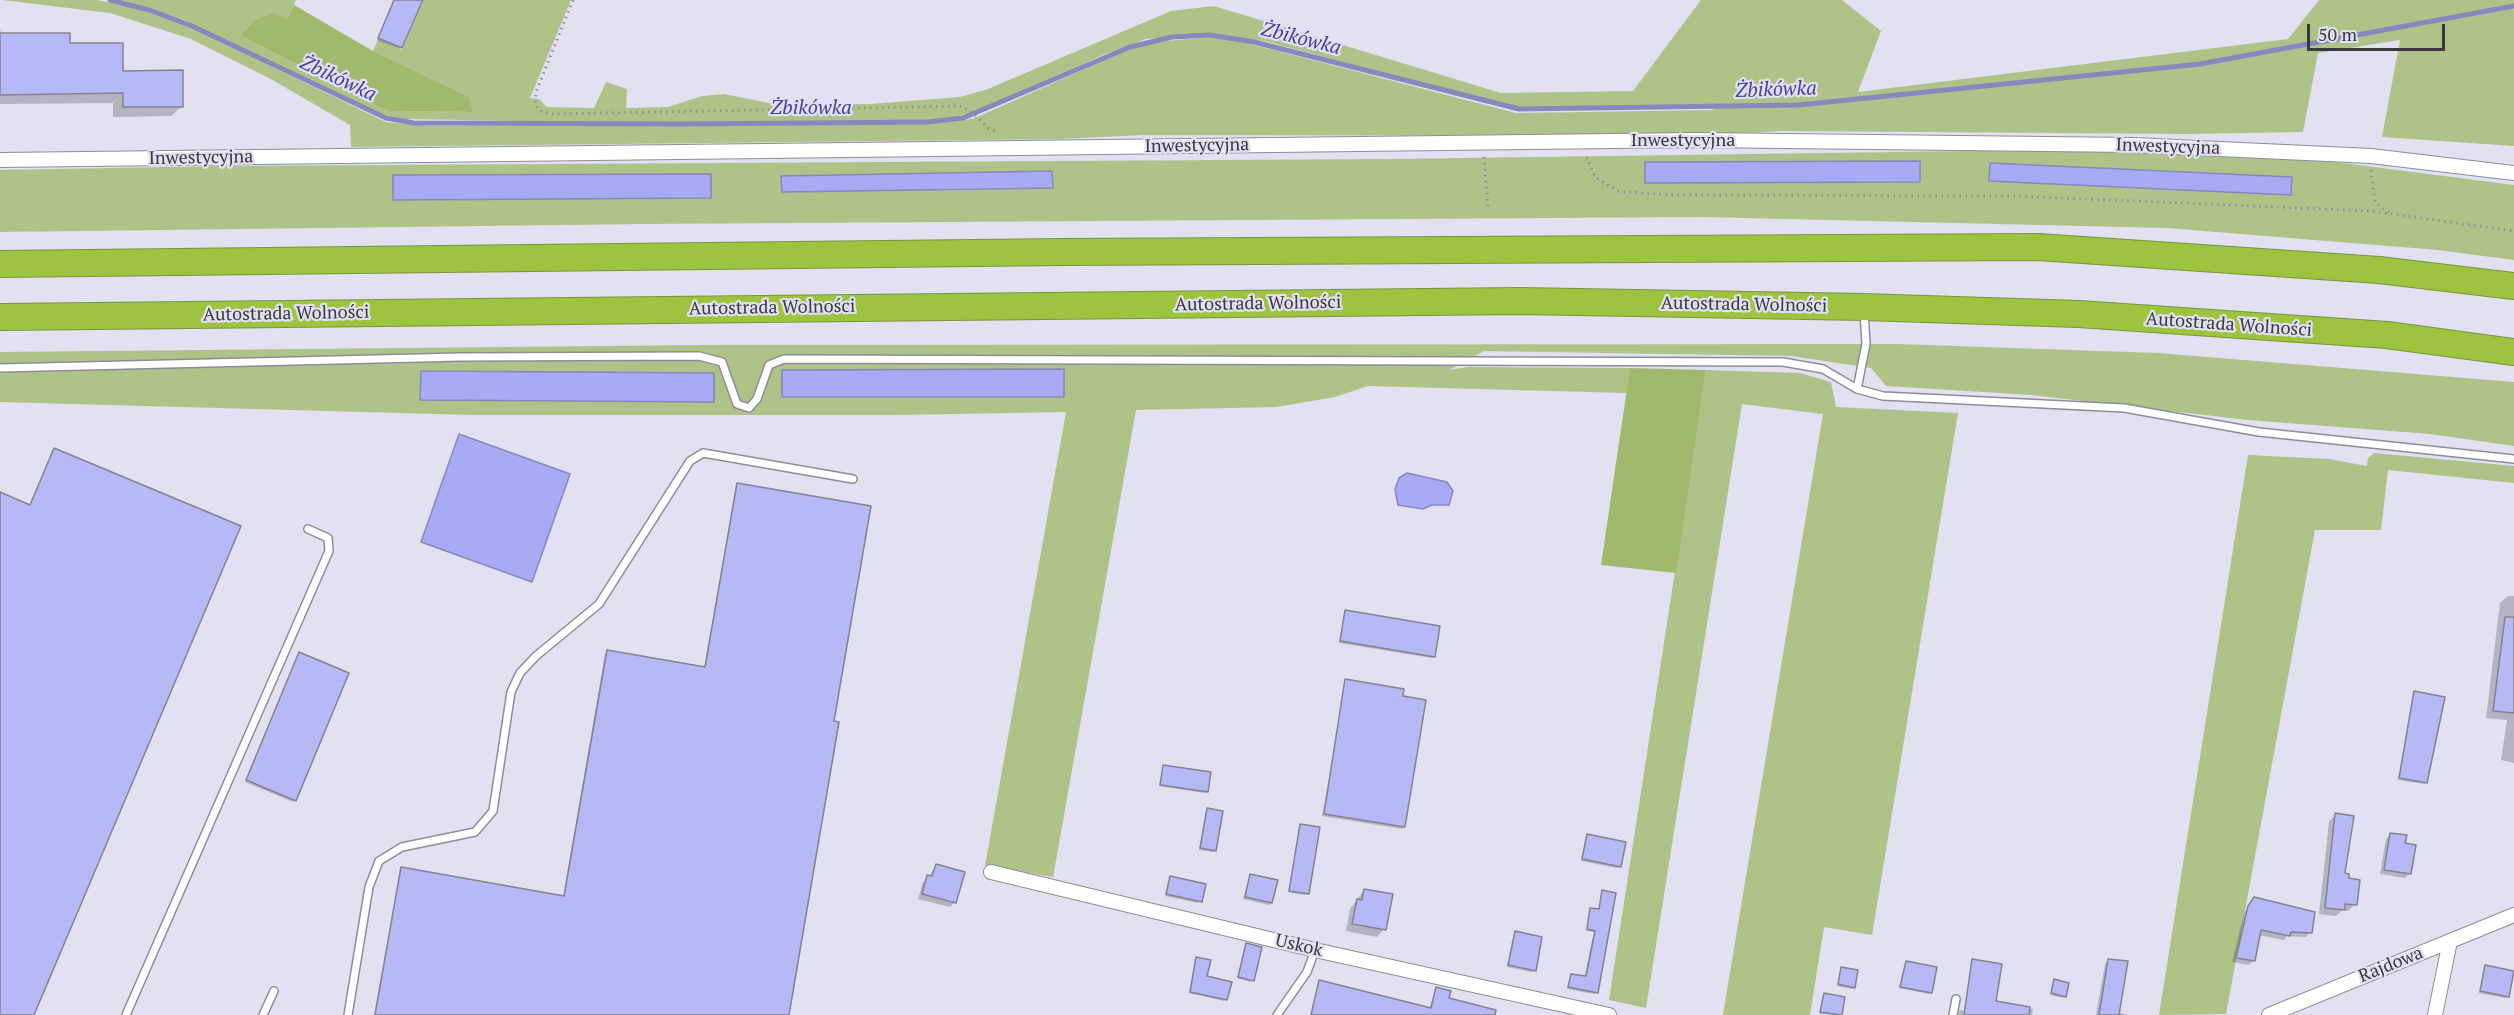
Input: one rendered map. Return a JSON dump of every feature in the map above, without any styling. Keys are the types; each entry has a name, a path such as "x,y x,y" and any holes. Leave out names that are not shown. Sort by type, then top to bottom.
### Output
{"highway":[{"path":"0,264 1063,252 2038,247 2379,270 2514,286"},
{"name":"Autostrada Wolności","path":"0,317 1508,302 1864,307 2079,314 2375,334 2514,352"}],"street":[{"name":"Inwestycyjna","path":"0,160 1698,140 2133,145 2371,156 2514,173"},
{"name":"Uskok","path":"991,873 1315,950 1609,1015"},
{"name":"Rajdowa","path":"2269,1015 2514,915"},
{"path":"2435,1015 2450,941"}],"lane":[{"path":"1857,390 1866,344 1864,307"},
{"path":"0,368 461,357 699,356 722,362 737,404 749,408 757,399 769,365 784,359 1783,362 1823,369 1857,390 1883,396 2124,408 2259,432 2514,459"},
{"path":"348,1015 369,887 379,861 402,847 475,832 493,811 511,692 520,673 536,656 599,604 690,461 704,453 853,479"},
{"path":"126,1015 329,551 328,538 308,529"},
{"path":"1278,1015 1307,972 1315,950"},
{"path":"263,1015 274,991"},
{"path":"1953,1015 1956,999"}],"path":[{"path":"573,0 536,92 535,103 540,111 552,114 960,105 978,118"},
{"path":"1482,144 1488,209"},
{"path":"1588,158 1595,177 1618,191 1669,195 2014,196 2390,214 2514,231"},
{"path":"2371,173 2375,202 2390,214"}],"green space":[{"path":"2,0 97,0 132,7 184,24 386,122 429,126 534,126 919,124 959,121 975,118 1125,51 1155,42 1210,37 1243,42 1516,113 1713,110 1712,104 1515,108 1264,41 1207,34 1146,39 1103,55 977,112 941,120 628,123 405,119 371,112 184,20 119,0 296,0 287,19 255,20 240,35 381,108 392,111 471,112 470,97 373,51 378,39 402,50 424,0 571,0 530,98 539,99 547,107 594,108 606,82 627,89 626,108 668,107 702,96 724,94 779,105 870,104 960,97 988,89 1171,11 1214,6 1501,93 1633,91 1701,0 1842,0 1881,31 1858,92 2288,39 2319,0 2514,0 2514,146 2382,137 2400,40 2318,53 2303,132 2189,134 1782,131 1700,136 1143,135 1061,139 351,147 350,125 269,78 191,39 110,13"},
{"path":"294,5 373,51 470,97 472,112 391,111 381,108 240,35 255,20 275,13 287,19"},
{"path":"2041,150 2304,158 2514,185 2514,260 2438,250 2167,228 1702,217 643,224 0,232 0,170 219,166 1389,159","holes":["1919,161 1920,182 1645,183 1645,162","711,174 393,200 393,175"]},
{"path":"1897,344 2158,353 2514,382 2514,446 2430,434 2248,420 2031,395 1886,386 1871,368 1791,356 1484,351 1449,370 1468,367 1630,368 1627,393 1368,386 1335,397 1277,407 1136,410 1053,877 985,866 1066,412 895,415 473,415 0,402 0,352 706,345","holes":["1064,369 1064,396 782,397 782,370","421,371 714,373 714,402 421,400"]},
{"path":"1630,368 1706,370 1676,573 1601,565"},
{"path":"1706,370 1800,373 1831,382 1836,407 1958,413 1872,935 1824,927 1810,1015 1723,1015 1823,414 1742,404 1646,1008 1609,1000"},
{"path":"2374,453 2514,466 2514,483 2388,470 2381,530 2315,530 2226,1014 2159,1015 2248,455 2329,459 2367,466 2368,458"}],"water":[{"path":"1920,161 1920,182 1645,183 1645,162"},
{"path":"1990,163 2292,177 2291,195 1989,181"},
{"path":"1052,171 1053,188 782,192 781,176"},
{"path":"711,174 711,198 393,200 393,175"},
{"path":"1064,369 1064,397 782,397 782,370"},
{"path":"421,371 714,373 714,402 420,400"},
{"path":"459,434 570,474 532,582 421,542"},
{"path":"1407,473 1447,482 1453,491 1449,505 1432,505 1423,509 1398,505 1395,489 1399,478"}],"building":[{"path":"394,0 423,0 402,48 378,38"},
{"path":"0,33 70,33 70,43 123,43 123,71 183,70 183,107 123,107 123,93 0,95"},
{"path":"54,448 241,526 34,1015 0,1015 0,492 30,505"},
{"path":"737,483 871,506 834,721 839,722 789,1015 375,1015 401,867 564,896 607,650 705,667"},
{"path":"1345,610 1440,626 1435,657 1340,641"},
{"path":"2505,617 2514,617 2514,713 2493,711"},
{"path":"299,652 349,673 296,801 246,780"},
{"path":"1345,679 1404,689 1403,696 1426,700 1405,827 1324,814"},
{"path":"2414,691 2445,697 2427,783 2399,778"},
{"path":"1163,765 1211,772 1208,792 1160,785"},
{"path":"1207,808 1223,811 1216,851 1200,848"},
{"path":"2335,813 2354,816 2345,873 2349,874 2349,878 2360,880 2357,905 2345,904 2345,910 2325,908"},
{"path":"1300,824 1320,827 1309,894 1289,891"},
{"path":"2390,833 2407,835 2405,843 2416,845 2411,874 2384,870"},
{"path":"1587,834 1626,842 1621,867 1582,859"},
{"path":"936,864 965,872 956,903 922,894 927,875 932,876"},
{"path":"1250,874 1278,880 1272,903 1245,897"},
{"path":"1170,876 1206,884 1202,902 1166,894"},
{"path":"1364,889 1393,894 1386,930 1352,924 1357,899 1362,900"},
{"path":"1602,890 1616,893 1598,993 1568,987 1571,974 1586,976 1595,931 1587,929 1590,908 1599,909"},
{"path":"2254,897 2315,912 2312,933 2291,932 2290,936 2261,930 2255,961 2236,958 2248,906"},
{"path":"1515,931 1542,937 1536,971 1508,965"},
{"path":"1246,943 1262,947 1254,981 1238,977"},
{"path":"1196,957 1211,960 1207,976 1232,982 1227,1000 1190,992"},
{"path":"1972,959 2002,964 1996,1001 2030,1007 2029,1015 1964,1015"},
{"path":"2108,959 2128,961 2119,1015 2099,1015"},
{"path":"1906,961 1937,967 1932,993 1900,987"},
{"path":"2485,965 2514,971 2509,997 2480,991"},
{"path":"1841,967 1858,970 1855,988 1838,984"},
{"path":"2054,979 2069,983 2066,997 2051,993"},
{"path":"1319,980 1431,1008 1436,987 1451,991 1449,998 1496,1010 1495,1015 1311,1015"},
{"path":"1824,993 1845,997 1842,1015 1820,1012"}],"waterway":[{"name":"Żbikówka","path":"110,0 149,10 192,26 386,118 414,123 682,124 928,122 963,118 1130,47 1172,37 1210,35 1254,42 1519,109 1799,105 2200,64 2514,6"}]}
